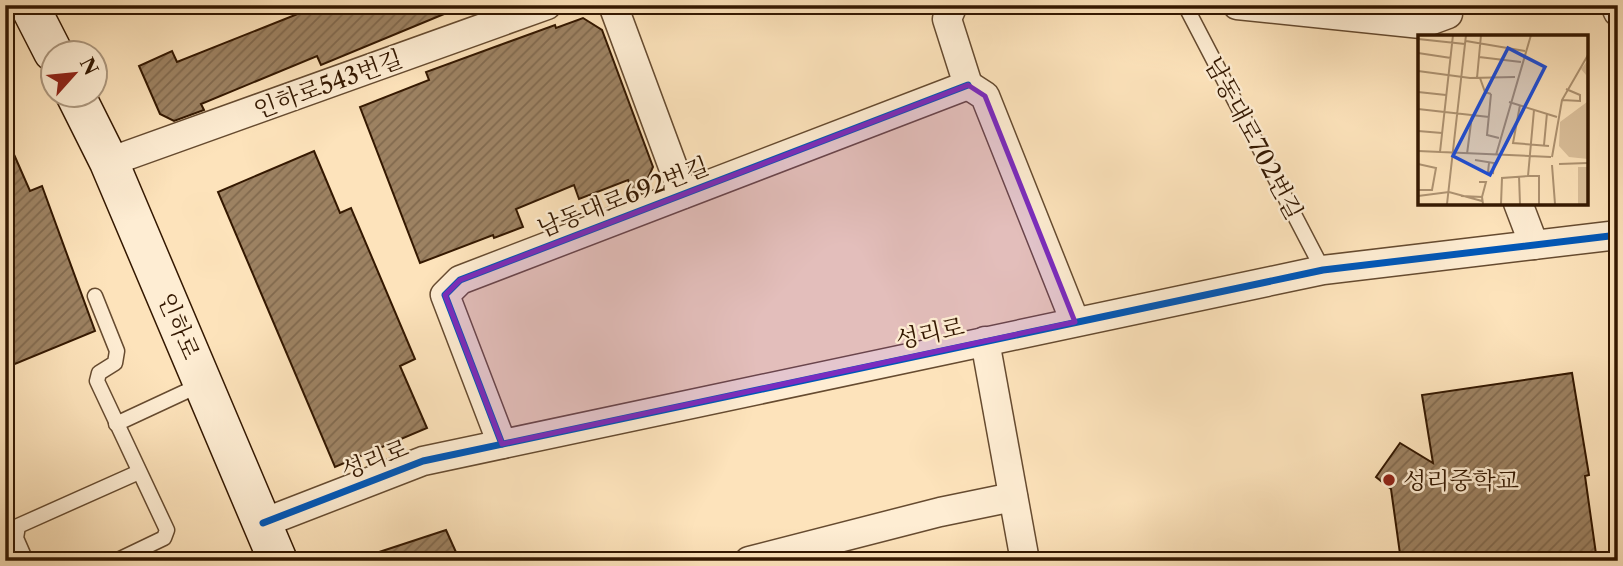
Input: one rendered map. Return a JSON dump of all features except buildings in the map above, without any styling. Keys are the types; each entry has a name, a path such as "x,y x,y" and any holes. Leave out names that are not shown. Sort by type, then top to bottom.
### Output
{"main road":[{"path":"29,5 46,38"},
{"name":"인하로","path":"82,108 109,162 278,561"}],"street":[{"name":"인하로543번길","path":"109,162 547,5"},
{"name":"남동대로692번길","path":"613,5 683,194"},
{"path":"953,5 947,19 968,85 985,96 1075,322"},
{"path":"1237,5 1421,24 1450,19"},
{"path":"1615,5 1618,12"},
{"name":"남동대로692번길","path":"502,444 445,295 460,280 968,85"},
{"path":"1519,205 1534,245"},
{"name":"성리로","path":"263,523 423,461 985,341 1323,270 1618,235"},
{"path":"985,341 1025,561"},
{"path":"749,561 940,512 1013,497"}],"lane":[{"name":"남동대로702번길","path":"1185,5 1323,270"},
{"path":"94,296 117,351 115,363 99,373 97,381 167,530 164,538 116,561"},
{"path":"116,424 203,383"},
{"path":"26,561 16,538 18,526 139,472"}],"highlighted area":[{"path":"968,85 985,96 1075,322 502,444 445,295 460,280"}],"cycle path":[{"path":"502,444 445,295 460,280 968,85"},
{"path":"263,523 423,461 1323,270 1618,235"}],"place":[{"name":"성리중학교","path":"1389,480"}]}
